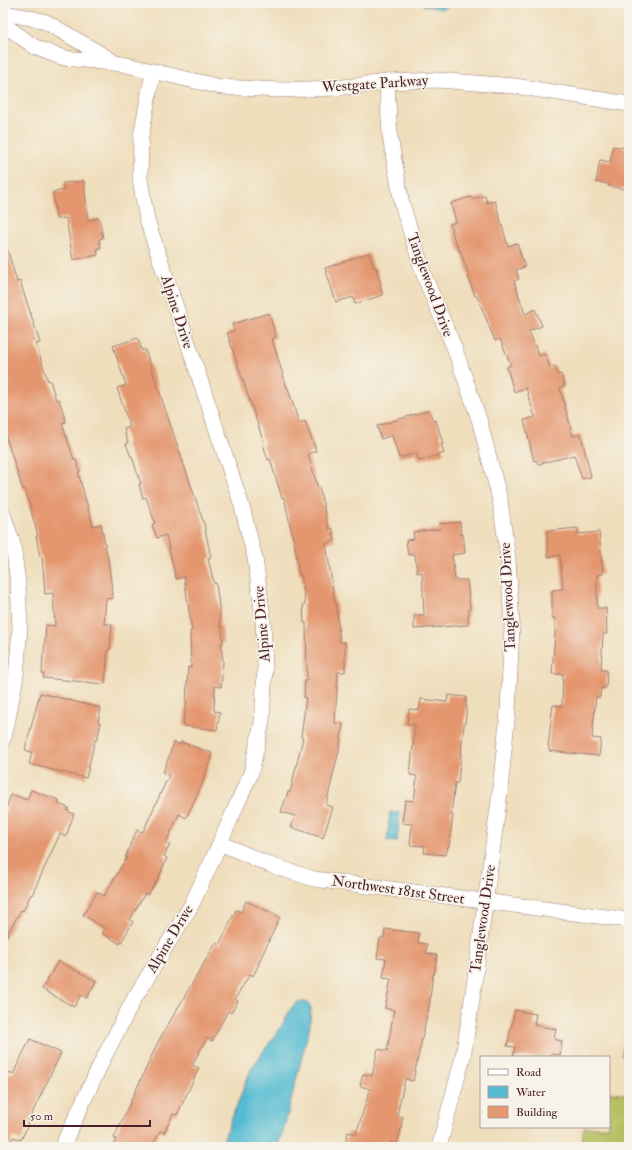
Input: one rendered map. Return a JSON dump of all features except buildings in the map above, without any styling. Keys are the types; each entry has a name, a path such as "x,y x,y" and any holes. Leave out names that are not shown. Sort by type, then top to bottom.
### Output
{"street":[{"name":"Westgate Parkway","path":"3,13 26,16 46,22 97,52 122,64"},
{"name":"Westgate Parkway","path":"3,24 25,41 44,52 66,58 122,64 221,87 279,90 336,88 387,82 437,80 515,86 629,104"},
{"name":"Alpine Drive","path":"62,1147 104,1057 134,999 192,904 251,772 262,722 265,668 263,618 255,558 241,504 147,220 140,179 141,136 153,72"},
{"name":"Tanglewood Drive","path":"387,82 390,137 402,204 425,278 454,347 479,419 500,500 508,558 512,626 508,711 499,800 486,902 463,1057 439,1147"},
{"path":"3,514 13,544 18,584 20,628 16,676 3,739"},
{"name":"Northwest 181st Street","path":"220,843 270,865 314,879 629,920"}],"green space":[{"path":"610,1092 629,1094 629,1147 581,1147 584,1128 610,1128"}],"water":[{"path":"421,3 455,3 442,9 423,5"},
{"path":"390,812 400,813 397,842 387,841"},
{"path":"299,1001 306,1002 311,1007 310,1025 283,1132 277,1147 218,1147 224,1138 251,1069 281,1027 292,1007"},
{"path":"626,1027 629,1027 629,1056 622,1055"}]}
